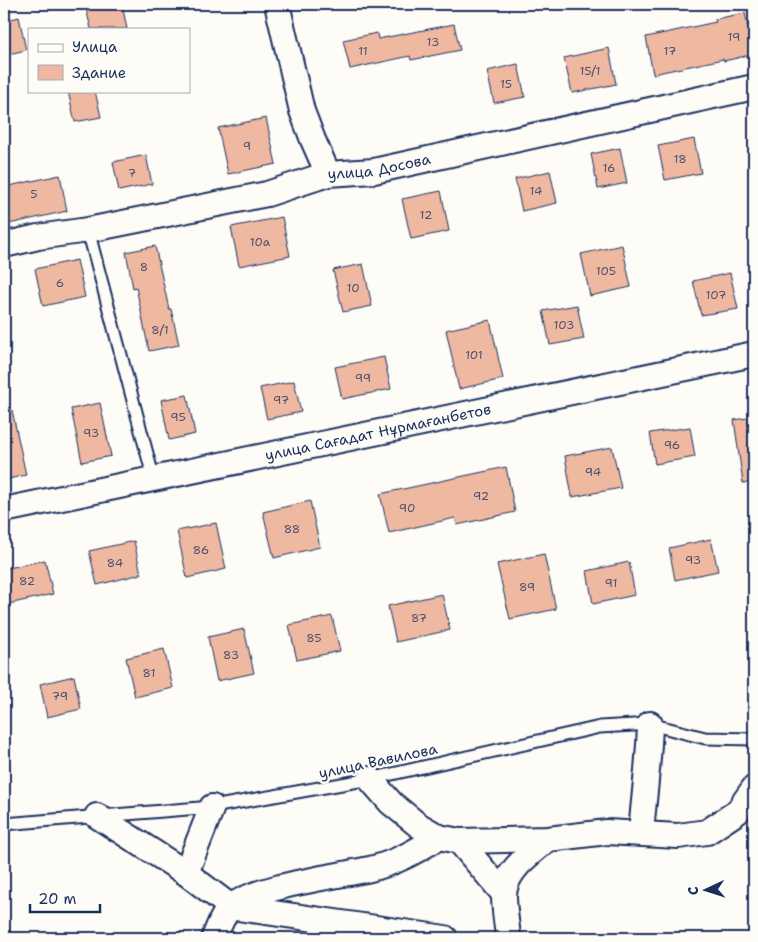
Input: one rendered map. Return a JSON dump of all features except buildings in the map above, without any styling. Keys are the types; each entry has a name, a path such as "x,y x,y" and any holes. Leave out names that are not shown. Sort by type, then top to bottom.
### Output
{"street":[{"path":"277,4 302,111 312,140 328,174"},
{"name":"улица Досова","path":"4,245 267,194 328,174 374,171 754,87"},
{"name":"улица Сағадат Нұрмағанбетов","path":"4,510 754,354"},
{"path":"641,833 649,759 650,724"},
{"path":"370,780 392,803 412,819 449,839 504,894"},
{"path":"214,938 220,922 231,907 255,895 318,879 371,869 449,839 548,839 607,832 678,836 707,832 737,812 754,788"},
{"path":"186,873 212,807"},
{"path":"97,816 186,873 231,907 356,932 445,938"},
{"path":"508,938 504,894 508,881 516,867 548,839"}],"lane":[{"path":"88,230 154,480"},
{"name":"улица Вавилова","path":"4,824 212,807 370,780 600,727 650,724 705,738 754,740"}]}
